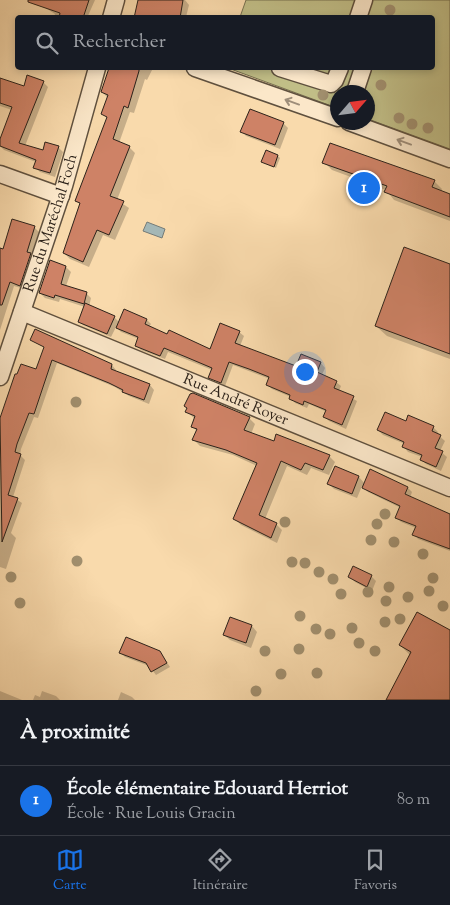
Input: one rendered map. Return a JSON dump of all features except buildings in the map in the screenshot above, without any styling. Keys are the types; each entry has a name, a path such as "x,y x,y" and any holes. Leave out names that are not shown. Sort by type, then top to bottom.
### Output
{"street":[{"path":"112,15 116,0"},
{"path":"359,15 364,0"},
{"name":"Rue du Maréchal Foch","path":"0,377 61,196 96,70"},
{"path":"202,70 330,115"},
{"path":"286,70 331,84 336,80 339,70"},
{"path":"357,85 362,70"},
{"path":"371,130 450,159"},
{"path":"0,174 61,196"},
{"name":"Rue André Royer","path":"22,312 450,488"}],"shaded area":[{"path":"246,0 450,0 450,149 375,122 375,85 330,85 330,105 233,70 435,70 435,15 241,15"},
{"path":"147,222 165,229 162,238 143,231"}],"place":[{"name":"École élémentaire Edouard Herriot","path":"364,188"}]}
